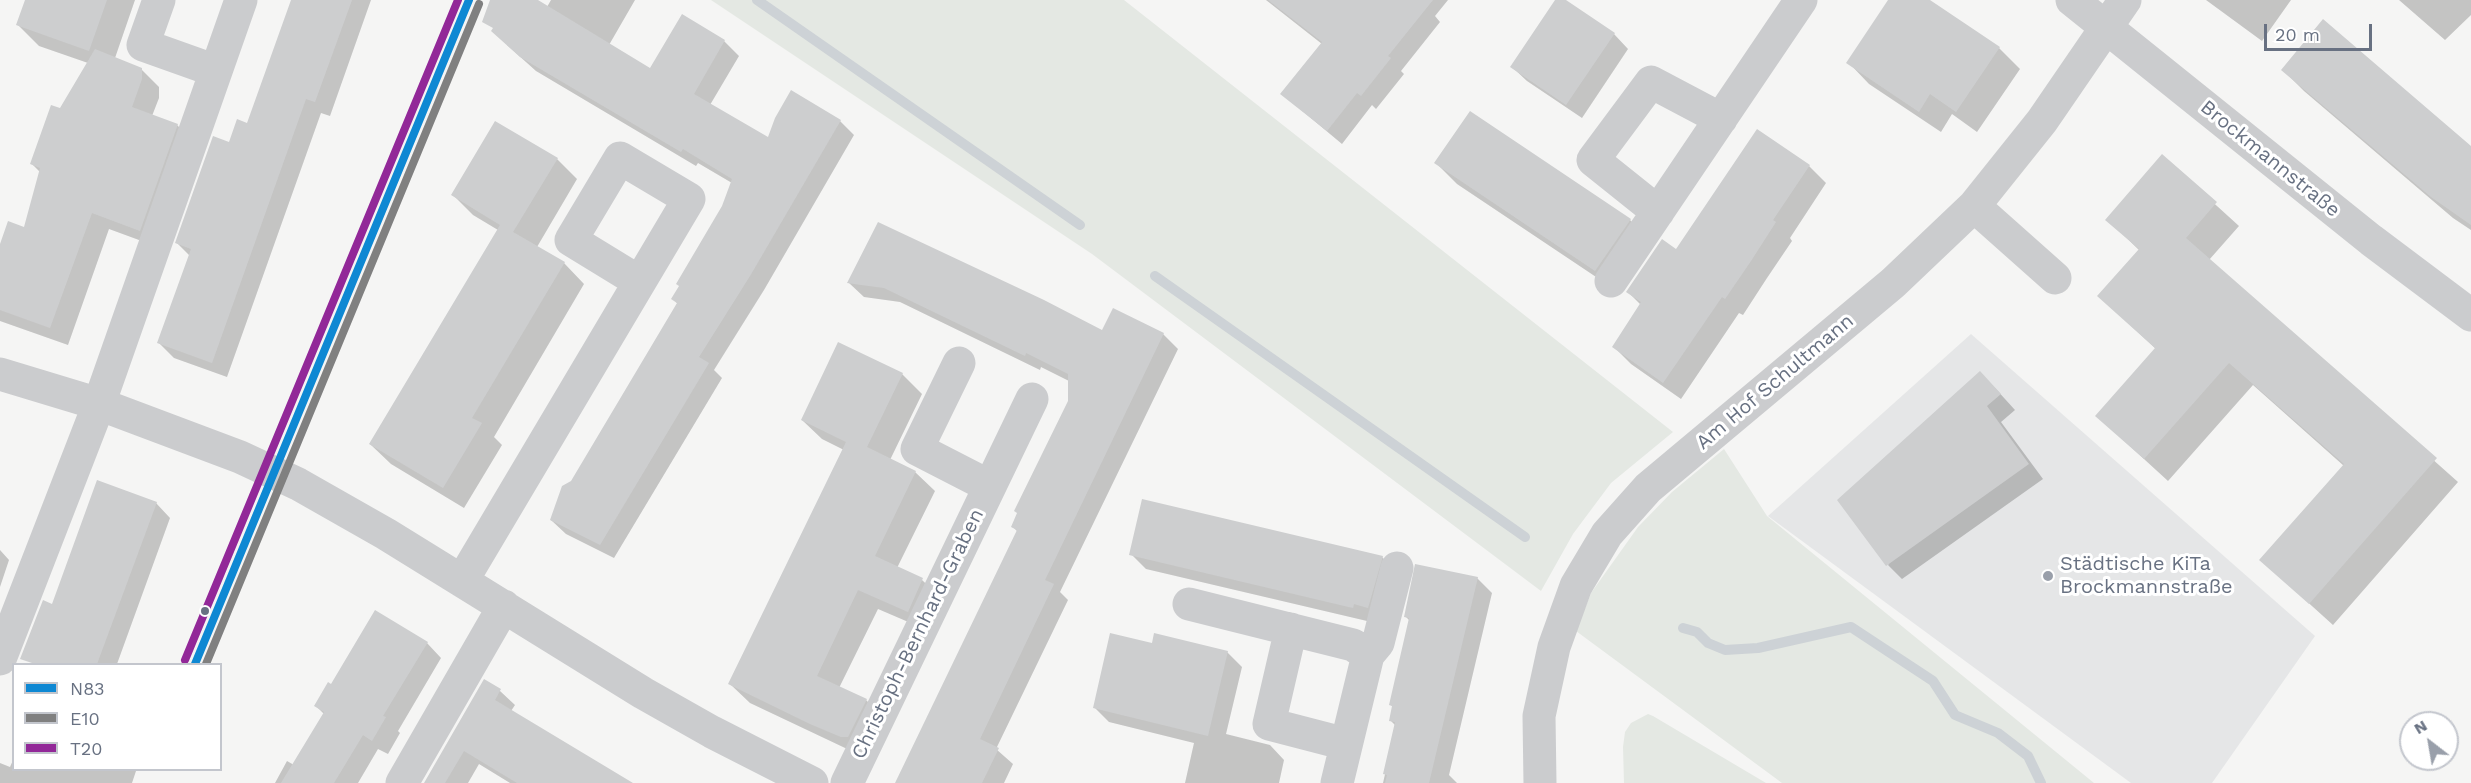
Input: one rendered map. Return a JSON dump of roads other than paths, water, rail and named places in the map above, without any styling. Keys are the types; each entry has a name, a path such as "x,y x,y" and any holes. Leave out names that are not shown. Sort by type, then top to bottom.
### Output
{"street":[{"path":"159,0 143,45 216,71"},
{"path":"0,658 99,404 240,0"},
{"path":"1611,281 1801,0"},
{"name":"Brockmannstraße","path":"2072,0 2361,232 2471,315"},
{"name":"Am Hof Schultmann","path":"1540,783 1539,716 1554,647 1576,586 1607,534 1648,488 1893,283 1974,206 2042,121 2125,0"},
{"path":"1658,212 1593,160 1651,82 1721,119"},
{"path":"462,581 689,198 620,158 571,240 638,281"},
{"path":"1974,206 2055,278"},
{"name":"Christoph-Bernhard-Graben","path":"959,363 917,449 989,486"},
{"path":"0,374 99,404 240,457 298,484 386,534 692,721 812,783"},
{"name":"Christoph-Bernhard-Graben","path":"847,783 1032,399"},
{"path":"1337,783 1368,655 1378,643 1396,568"},
{"path":"1189,604 1353,645 1368,655"},
{"path":"402,783 504,606"},
{"path":"1291,629 1269,724 1346,744"}],"waterway":[{"path":"757,0 1080,225"},
{"path":"1155,276 1525,537"},
{"path":"1683,628 1697,632 1708,643 1725,650 1758,648 1851,627 1933,681 1955,715 1998,733 2028,756 2041,783"}],"place":[{"name":"Städtische KiTa Brockmannstraße","path":"2048,576"}]}
